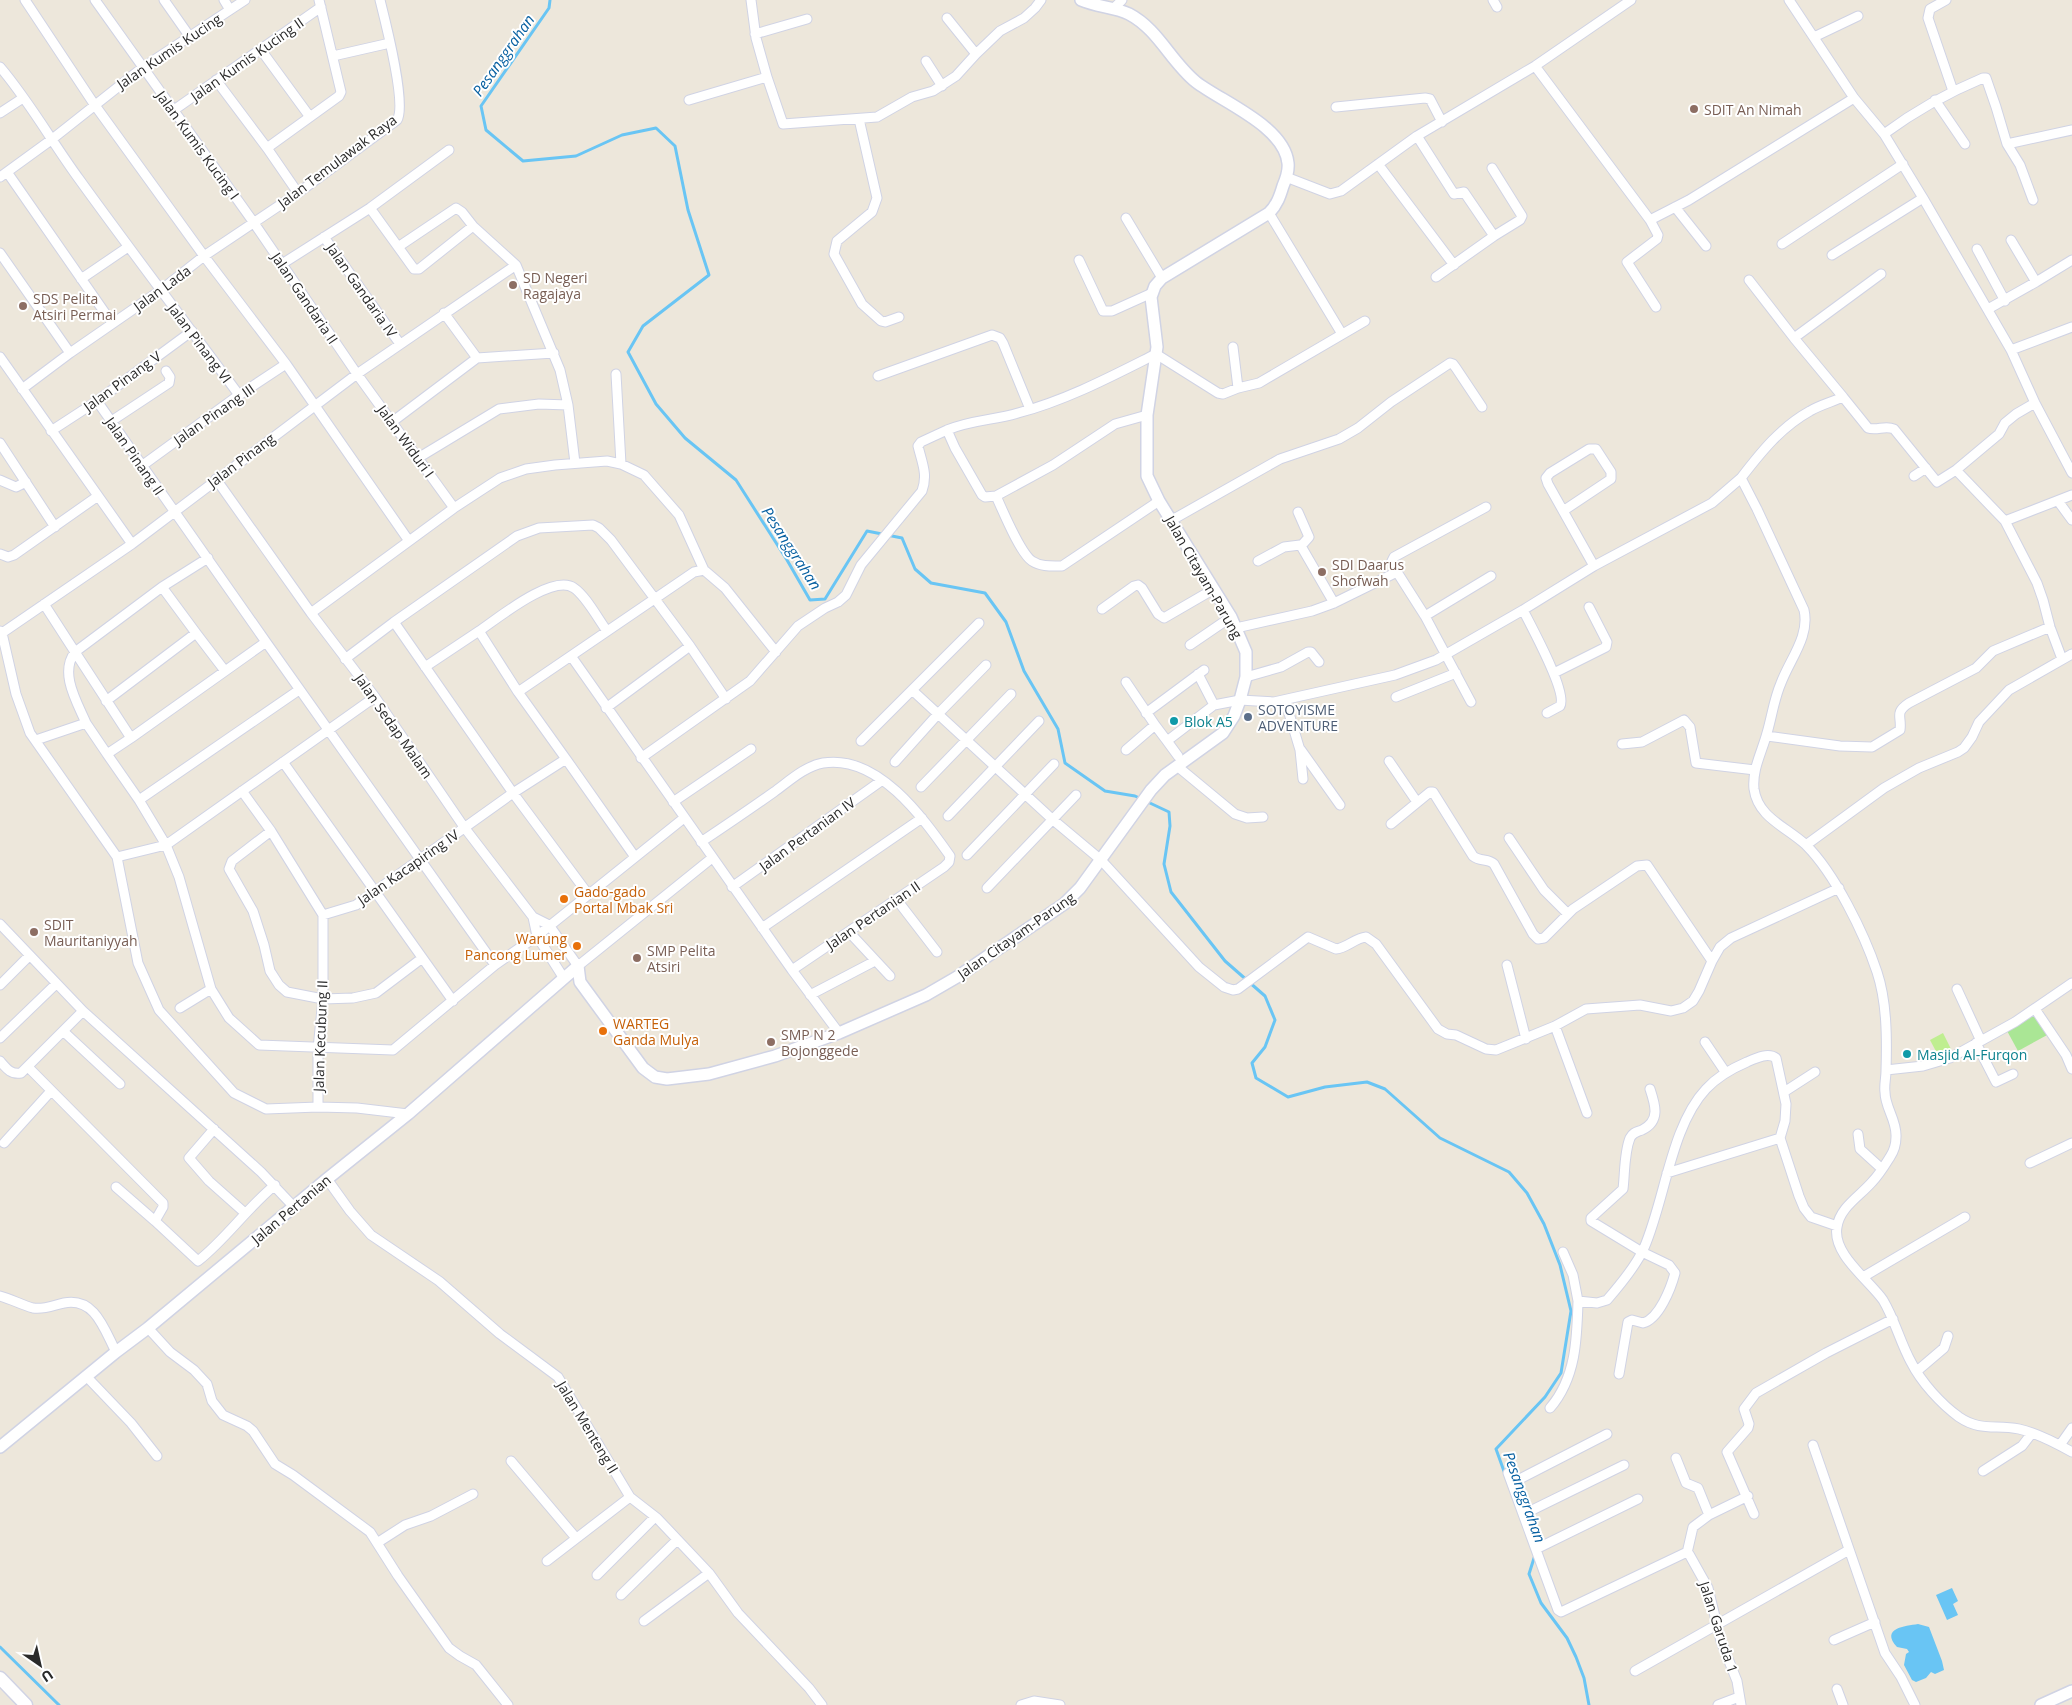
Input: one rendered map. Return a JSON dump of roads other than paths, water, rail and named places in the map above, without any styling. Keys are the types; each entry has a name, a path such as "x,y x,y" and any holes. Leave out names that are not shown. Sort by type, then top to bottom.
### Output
{"main road":[{"path":"0,1678 26,1705"}],"street":[{"path":"25,0 94,104 204,256 286,364 311,407 409,542"},
{"name":"Jalan Kumis Kucing I","path":"95,0 254,223"},
{"path":"164,0 190,37"},
{"path":"224,0 230,10"},
{"name":"Jalan Kumis Kucing","path":"3,174 51,140 94,104 142,68 244,0"},
{"name":"Jalan Temulawak Raya","path":"204,256 298,193 397,120 400,115 390,43 380,0"},
{"path":"751,0 755,34 783,124 877,117 912,97 933,91 956,76 1000,31 1024,18 1041,0"},
{"path":"1079,260 1103,311 1112,312 1152,293 1162,278 1270,213 1278,202 1288,164 1283,150 1275,138 1252,116 1195,81 1144,24 1128,14 1113,8 1096,6 1081,0"},
{"path":"1113,8 1122,0"},
{"path":"1286,177 1330,194 1336,194 1417,136 1535,66 1631,0"},
{"path":"1789,0 1854,98 1884,134 1903,164 2011,350 2035,403 2072,474"},
{"path":"1946,0 1930,9 1928,18 1953,91"},
{"path":"267,148 339,96 340,92 333,56 320,3"},
{"name":"Jalan Kumis Kucing II","path":"174,110 261,50 320,3"},
{"path":"1814,37 1858,16"},
{"path":"947,18 976,54"},
{"path":"755,34 807,19"},
{"path":"333,56 390,43"},
{"path":"261,50 310,117"},
{"path":"926,61 942,86"},
{"path":"1535,66 1650,220 1658,235 1657,239 1627,262 1656,307"},
{"name":"Jalan Pinang VI","path":"0,67 128,247 239,395"},
{"path":"689,100 767,77"},
{"path":"1884,134 1934,100 1986,78 2007,144 2020,166 2033,200"},
{"path":"216,80 298,193"},
{"path":"0,113 23,98"},
{"path":"1336,107 1425,98 1432,102 1442,122"},
{"path":"1650,220 1675,207 1854,98"},
{"path":"1934,100 1965,144"},
{"path":"859,119 878,198 872,212 837,241 834,254 862,304 882,321 885,322 899,317"},
{"path":"2007,144 2072,130"},
{"path":"1417,136 1454,194 1464,192 1494,236"},
{"path":"282,264 370,208 449,150"},
{"path":"1378,164 1454,265"},
{"path":"1782,244 1903,164"},
{"path":"1436,278 1494,236 1520,220 1522,216 1492,168"},
{"path":"3,174 112,323"},
{"path":"1832,254 1923,198"},
{"path":"1675,207 1706,246"},
{"path":"370,208 414,269 419,269 473,226"},
{"path":"398,247 453,210 459,209 473,226 516,265 560,370 568,405 575,463"},
{"path":"1270,213 1342,334"},
{"path":"1126,218 1162,278"},
{"name":"Jalan Gandaria II","path":"254,223 357,374"},
{"name":"Jalan Gandaria IV","path":"324,237 400,344"},
{"path":"2011,240 2036,282"},
{"path":"81,279 128,247"},
{"path":"1977,250 2005,301"},
{"path":"0,253 70,352"},
{"name":"Jalan Lada","path":"22,389 70,352 161,290 204,256"},
{"path":"1988,309 2005,301 2072,260"},
{"name":"Jalan Pinang","path":"174,511 311,407 444,313 516,265"},
{"path":"1794,338 1881,274"},
{"path":"1749,280 1868,428 1883,427 1894,429 1938,482 1956,470 1999,434 2005,424 2016,414 2035,403"},
{"name":"Jalan Citayam-Parung","path":"578,966 580,982 643,1068 656,1077 667,1079 709,1074 775,1056 839,1033 926,995 1004,946 1064,904 1080,888 1138,807 1177,761 1222,733 1234,716 1240,700 1246,678 1246,652 1231,617 1159,501 1147,476 1147,415 1156,354 1151,302 1152,293"},
{"path":"444,313 477,358"},
{"path":"641,758 750,681 798,626 825,608 838,602 846,595 861,565 877,543 922,492 926,482 925,470 918,446 921,442 959,425 1018,414 1085,389 1156,354 1218,393 1223,394 1259,383 1365,321"},
{"path":"2011,350 2072,327"},
{"name":"Jalan Pinang V","path":"52,431 97,401 192,331"},
{"path":"878,376 992,335 1000,338 1030,409"},
{"path":"1233,347 1238,388"},
{"path":"392,422 477,358 554,353"},
{"path":"0,357 132,544"},
{"path":"1172,520 1280,459 1339,438 1358,428 1391,402 1450,363 1456,368 1482,407"},
{"name":"Jalan Pinang III","path":"143,466 239,395 286,364"},
{"path":"110,422 169,383 170,377 166,372"},
{"name":"Jalan Widuri I","path":"357,374 454,508"},
{"path":"616,374 621,464"},
{"path":"1167,741 1214,705 1240,700 1262,703 1285,700 1395,675 1447,655 1594,566 1712,503 1741,478 1765,446 1788,425 1810,411 1842,397"},
{"name":"Jalan Pinang II","path":"97,401 299,690 495,965"},
{"path":"418,458 499,408 539,404 568,405"},
{"path":"947,430 955,448 982,495 985,497 996,496 1053,465 1115,424 1147,415"},
{"path":"0,443 55,527"},
{"path":"1563,511 1611,479 1611,472 1596,449 1589,449 1547,476 1548,484 1563,511 1594,566"},
{"path":"311,614 454,508 500,478 526,469 607,461 621,464 644,475 679,515 704,570 725,588 776,652"},
{"path":"1914,476 1926,468"},
{"path":"1956,470 2005,521 2037,583 2062,660"},
{"path":"1741,478 1804,610 1806,618 1804,633 1776,695 1767,736 1755,770 1756,797 1763,810 1771,818 1806,845 1839,888 1878,975 1884,1001 1886,1103 1896,1126 1893,1152 1874,1181 1846,1208 1837,1226 1837,1234 1844,1253 1881,1298 1917,1371 1945,1406 1976,1426 2018,1428 2060,1445 2072,1452"},
{"name":"Jalan Sedap Malam","path":"216,479 311,614 375,697 464,827 534,917 537,936 563,977"},
{"path":"0,480 16,487 26,482"},
{"path":"0,554 14,555 98,496"},
{"path":"996,496 1019,542 1031,561 1045,566 1062,566 1159,501"},
{"path":"2005,521 2072,496"},
{"path":"2058,501 2072,520"},
{"path":"1471,702 1447,655 1392,561 1394,557 1486,507"},
{"path":"1,632 132,544 174,511"},
{"path":"1258,561 1284,547 1300,545 1308,537 1298,512"},
{"path":"345,658 518,536 539,528 588,525 600,528 611,540 690,646 726,699"},
{"path":"1300,545 1334,602"},
{"path":"208,558 162,588 75,652 67,668 73,694 86,723 140,800 166,845 179,877 211,989 230,1018 258,1045 318,1049 393,1050 495,965 537,936 684,818"},
{"path":"518,692 694,572 704,570"},
{"path":"1236,628 1312,611 1397,572"},
{"path":"1425,616 1490,576"},
{"path":"425,667 540,591 560,584 575,588 607,631"},
{"path":"1102,610 1138,585 1142,588 1158,614 1164,618 1214,589"},
{"path":"162,588 225,671"},
{"path":"44,604 131,738"},
{"path":"1554,673 1606,647 1607,642 1589,607"},
{"path":"1523,610 1554,673 1562,703 1547,713"},
{"path":"1190,645 1231,617"},
{"path":"394,622 513,793 588,894"},
{"path":"861,740 979,622"},
{"path":"1767,736 1840,746 1872,747 1900,730 1899,715 1904,706 1976,668 1993,651 2050,627"},
{"path":"479,631 518,692 634,857"},
{"name":"Jalan Kecubung II","path":"1,632 16,694 30,732 116,857 138,963 159,1010 234,1093 266,1109 318,1107 318,1049 323,999 324,915"},
{"path":"106,701 196,634"},
{"path":"107,754 266,642"},
{"path":"606,708 690,646"},
{"path":"1246,678 1281,667 1308,652 1312,652 1319,662"},
{"path":"1806,845 1856,806 1884,788 1918,768 1964,748 1979,722 2008,690 2072,654"},
{"path":"570,656 732,887 839,1033"},
{"path":"895,762 986,665"},
{"path":"1146,713 1201,672 1214,705"},
{"path":"1396,697 1456,674"},
{"path":"1126,682 1167,741 1177,761 1235,814 1247,818 1263,817"},
{"path":"140,800 299,690"},
{"path":"912,690 1052,819 1101,860 1199,967 1224,987 1233,990 1238,989 1308,937 1336,949 1366,937 1376,944 1438,1029 1490,1050 1496,1050 1526,1039 1586,1009 1640,1005 1671,1011 1684,1008 1693,1001 1699,991 1712,960 1720,947 1732,938 1839,888"},
{"path":"920,787 1011,694"},
{"path":"116,857 166,845 375,697"},
{"path":"1285,700 1300,750 1304,779"},
{"path":"1622,744 1642,742 1684,720 1690,727 1696,763 1755,770"},
{"path":"948,816 1039,721"},
{"path":"36,740 86,723"},
{"path":"1126,750 1155,725"},
{"path":"673,802 751,750"},
{"path":"1300,750 1340,805"},
{"name":"Jalan Kacapiring IV","path":"324,915 356,905 464,827 566,759"},
{"path":"1389,761 1416,802"},
{"path":"283,762 421,959 453,1001"},
{"path":"701,842 811,767 823,763 853,766 870,773 904,798 922,818 762,928"},
{"path":"967,855 1054,764"},
{"name":"Jalan Pertanian IV","path":"732,887 881,781"},
{"path":"242,791 271,831 324,915"},
{"path":"1391,824 1416,802 1430,792 1433,792 1473,856 1479,860 1488,860 1494,864 1536,938 1544,938 1573,908 1637,866 1647,865 1712,960"},
{"path":"987,888 1076,795"},
{"name":"Jalan Pertanian II","path":"792,970 897,900 949,862 950,856 922,818"},
{"path":"271,831 232,861 229,869 253,911 264,944 270,971 274,978 288,992 323,999 353,998 376,993 421,959"},
{"path":"1509,838 1544,890 1568,914"},
{"path":"534,917 549,925 578,966 712,858"},
{"path":"897,900 937,952"},
{"path":"0,926 83,1011 214,1129 294,1207"},
{"path":"848,932 890,976"},
{"path":"0,985 29,956"},
{"path":"810,995 875,961"},
{"path":"1507,965 1526,1039"},
{"name":"Jalan Pertanian","path":"0,1447 408,1114 563,977 578,966"},
{"path":"563,977 580,982"},
{"path":"1886,1070 1935,1064 1950,1058 2002,1030 2072,983"},
{"path":"0,1038 56,984"},
{"path":"180,1008 211,989"},
{"path":"1957,989 1986,1067 1996,1082 2013,1074"},
{"path":"2035,1009 2069,1053 2072,1069"},
{"path":"0,1061 15,1074 21,1073 83,1011"},
{"path":"1555,1026 1587,1113"},
{"path":"63,1030 120,1084"},
{"path":"1704,1042 1726,1073"},
{"path":"1578,1301 1597,1303 1607,1300 1642,1252 1664,1191 1667,1173 1680,1134 1692,1107 1706,1088 1726,1073 1752,1060 1772,1055 1777,1062 1784,1092 1786,1114 1780,1138 1804,1208 1811,1216 1837,1226"},
{"path":"28,1067 164,1203 164,1207 155,1221"},
{"path":"1784,1092 1815,1072"},
{"path":"1619,1374 1628,1322 1632,1320 1643,1323 1651,1319 1670,1292 1675,1273 1669,1265 1642,1252 1592,1221 1591,1218 1623,1189 1628,1145 1631,1136 1647,1127 1655,1117 1656,1109 1650,1089"},
{"path":"4,1142 51,1091"},
{"path":"318,1107 358,1108 408,1114"},
{"path":"214,1129 189,1158 209,1181 245,1213"},
{"path":"1858,1134 1860,1149 1882,1169"},
{"path":"1667,1173 1780,1138"},
{"path":"2030,1163 2072,1143"},
{"name":"Jalan Menteng II","path":"327,1179 350,1211 371,1235 439,1281 500,1334 558,1377 630,1497 656,1517 709,1572 738,1613 809,1688 822,1705"},
{"path":"116,1187 198,1261 211,1251 245,1213 274,1186"},
{"path":"1863,1277 1965,1217"},
{"path":"1550,1408 1562,1392 1570,1373 1576,1341 1578,1301 1574,1275 1563,1252"},
{"path":"0,1296 34,1308 46,1308 72,1302 86,1304 94,1312 116,1352"},
{"path":"1754,1514 1748,1496 1727,1452 1748,1428 1749,1424 1744,1409 1752,1396 1826,1352 1893,1319"},
{"path":"148,1328 170,1352 194,1370 208,1384 212,1401 223,1415 247,1426 253,1431 275,1464 284,1468 370,1532 449,1648 476,1665 506,1699 508,1705"},
{"path":"1917,1371 1944,1348 1948,1336"},
{"path":"86,1376 126,1417 157,1456"},
{"path":"2060,1445 2072,1428"},
{"path":"1984,1471 2022,1446 2032,1433"},
{"path":"1512,1483 1607,1434"},
{"path":"1813,1445 1885,1653 1902,1677 1915,1705"},
{"path":"1676,1458 1686,1483 1698,1488 1709,1515"},
{"path":"511,1461 576,1538"},
{"path":"1524,1514 1624,1465"},
{"path":"1508,1473 1558,1610 1561,1612 1686,1553 1693,1527 1709,1515 1748,1496"},
{"path":"377,1543 405,1525 431,1516 472,1494"},
{"path":"547,1561 564,1550 576,1538 630,1497"},
{"path":"1536,1549 1638,1499"},
{"path":"597,1575 656,1517"},
{"path":"620,1595 677,1540"},
{"path":"1635,1671 1849,1550"},
{"name":"Jalan Garuda 1","path":"1686,1553 1708,1588 1717,1624 1737,1681 1740,1701"},
{"path":"644,1621 709,1572"},
{"path":"1834,1640 1875,1622"},
{"path":"1837,1688 1843,1705"},
{"path":"2045,1704 2072,1691"},
{"path":"1021,1705 1034,1701 1060,1705"},
{"path":"1718,1705 1740,1701"}],"water":[{"path":"1952,1588 1958,1601 1953,1604 1958,1615 1947,1620 1936,1595"},
{"path":"1918,1624 1929,1627 1944,1670 1935,1674 1931,1672 1926,1678 1916,1682 1912,1680 1904,1665 1906,1654 1909,1652 1907,1649 1897,1647 1892,1641 1891,1636 1896,1629"}],"waterway":[{"name":"Pesanggrahan","path":"550,0 549,8 481,106 486,130 523,161 576,156 622,135 656,128 675,146 688,210 709,275 643,326 628,352 656,404 685,438 736,480 810,600 825,599 867,531 902,538 915,569 931,583 985,593 1006,622 1024,671 1058,729 1065,763 1105,791 1135,796 1169,812 1170,826 1164,864 1171,892 1225,961 1265,996 1275,1020 1265,1047 1252,1063 1256,1078 1288,1097 1325,1087 1367,1082 1385,1089 1440,1138 1509,1172 1527,1193 1544,1224 1560,1265 1571,1311 1561,1373 1545,1397 1496,1449 1505,1474"},
{"name":"Pesanggrahan","path":"1535,1555 1529,1574 1541,1603 1567,1638 1576,1657 1584,1678 1589,1705"},
{"path":"0,1647 59,1705"}],"place":[{"name":"SDIT An Nimah","path":"1694,109"},
{"name":"SD Negeri Ragajaya","path":"513,285"},
{"name":"SDS Pelita Atsiri Permai","path":"23,306"},
{"name":"SDI Daarus Shofwah","path":"1322,572"},
{"name":"SOTOYISME ADVENTURE","path":"1248,717"},
{"name":"Blok A5","path":"1174,721"},
{"name":"Gado-gado Portal Mbak Sri","path":"564,899"},
{"name":"SDIT Mauritaniyyah","path":"34,932"},
{"name":"Warung Pancong Lumer","path":"577,946"},
{"name":"SMP Pelita Atsiri","path":"637,958"},
{"name":"WARTEG Ganda Mulya","path":"603,1031"},
{"name":"SMP N 2 Bojonggede","path":"771,1042"},
{"name":"Masjid Al-Furqon","path":"1907,1054"}]}
